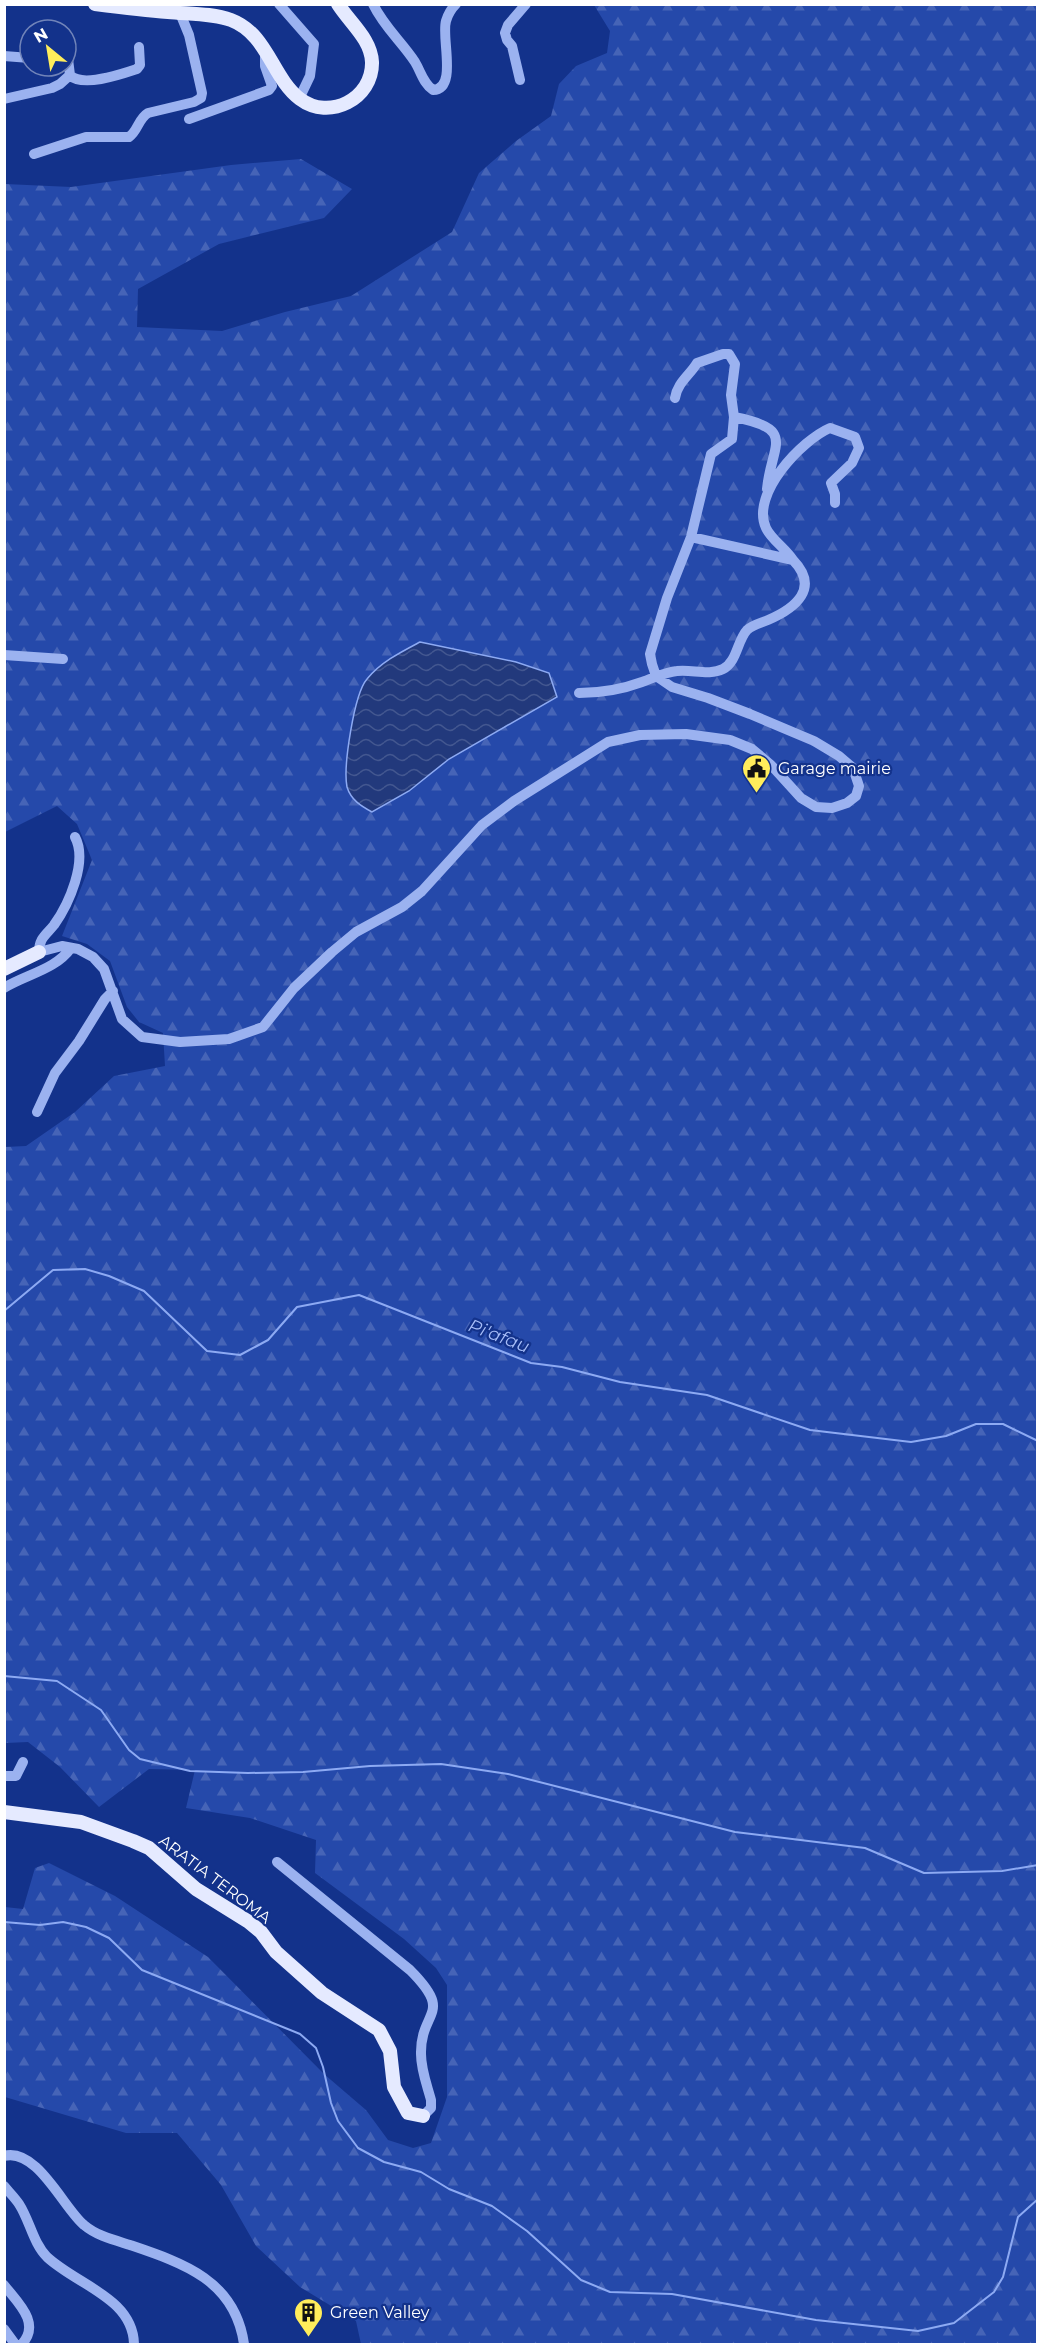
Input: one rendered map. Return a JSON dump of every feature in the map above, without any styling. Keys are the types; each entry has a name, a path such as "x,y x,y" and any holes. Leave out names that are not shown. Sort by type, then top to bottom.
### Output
{"main road":[{"path":"95,4 232,20 245,29 265,49 299,99 323,108 344,106 352,101 367,83 372,69 371,50 338,4"},
{"path":"4,969 39,952"},
{"name":"ARATIA TEROMA","path":"4,1812 81,1822 148,1848 196,1889 261,1932 276,1952 322,1994 380,2030 390,2051 394,2087 401,2103 408,2113 423,2116"}],"street":[{"path":"279,4 314,44 310,76 299,99"},
{"path":"373,4 381,20 414,61 424,81 433,90 442,88 445,84 447,76 445,29 450,11 456,4"},
{"path":"520,80 512,46 505,33 508,25 526,4"},
{"path":"34,154 86,137 129,136 133,134 142,117 148,113 194,102 201,98 202,93 189,35 180,13"},
{"path":"74,78 89,81 137,69 140,65 139,47"},
{"path":"189,119 269,90 272,86 265,66 265,49"},
{"path":"4,99 60,84 67,78"},
{"path":"75,837 80,849 80,866 60,913 39,944 39,952 62,946 93,957 104,969 122,1019 142,1037 163,1041 204,1042 229,1039 263,1027 294,988 356,932 402,907 422,891 482,825 581,757 608,742 640,735 686,734 730,740 752,749 771,765 793,790 816,807 832,808 847,803 856,796 859,786 853,768 839,756 814,741 708,698 672,687 659,678 650,654 667,598 691,537 711,454 732,439 734,417 731,395 735,363 729,354 697,363 690,375 679,384 675,398"},
{"path":"579,693 592,693 642,682 678,671 717,672 727,668 747,630 779,615 799,599 805,589 802,570 766,529 763,517 768,480 778,446 776,438 770,429 762,424 734,417"},
{"path":"764,505 779,472 822,431 830,428 855,437 860,448 852,463 831,483 835,503"},
{"path":"691,537 793,560"},
{"path":"4,655 63,659"},
{"path":"4,988 57,963 71,948"},
{"path":"37,1112 55,1073 79,1041 105,999 113,991"},
{"path":"4,1776 16,1776 23,1762"},
{"path":"277,1862 410,1970 425,1985 434,2006 421,2052 431,2100 430,2108 423,2116"},
{"path":"4,2156 10,2154 23,2158 45,2175 83,2224 99,2234 179,2262 211,2282 234,2312 244,2344"},
{"path":"4,2186 19,2205 45,2255 63,2270 118,2306 128,2318 134,2332 134,2344"},
{"path":"4,2285 29,2319 28,2337 22,2344"},
{"path":"4,2329 15,2344"}],"green space":[{"path":"594,5 1037,5 1037,2344 361,2344 356,2321 300,2287 256,2246 221,2185 177,2133 126,2133 5,2097 5,1907 23,1909 35,1868 49,1863 115,1896 208,1957 324,2074 366,2110 388,2140 413,2148 431,2143 447,2097 447,1985 436,1968 404,1939 315,1873 316,1840 250,1818 186,1808 195,1770 149,1769 99,1807 60,1767 28,1742 5,1743 5,1147 26,1146 75,1112 114,1076 165,1066 163,1033 139,1022 127,1007 110,961 87,944 62,936 92,860 77,824 57,806 5,832 5,184 71,187 231,165 301,159 352,189 324,218 219,244 138,289 137,327 222,331 285,312 351,296 452,232 479,173 516,141 551,116 559,84 576,66 607,53 610,31"}],"water":[{"path":"420,642 516,662 549,673 557,697 449,759 409,791 372,812 354,799 347,787 348,748 358,699 367,679 379,667"}],"waterway":[{"name":"Pi'afau","path":"4,1311 53,1270 85,1269 109,1276 144,1291 207,1351 240,1355 268,1340 297,1307 359,1295 531,1363 562,1367 620,1382 707,1395 810,1430 911,1442 946,1436 976,1424 1003,1424 1038,1441"},
{"path":"4,1676 57,1681 101,1710 129,1750 140,1759 190,1771 303,1772 370,1766 441,1764 508,1774 735,1832 865,1848 924,1873 1002,1871 1038,1865"},
{"path":"4,1922 40,1925 63,1922 86,1927 109,1938 142,1970 300,2034 316,2048 338,2121 358,2148 384,2162 421,2172 449,2189 492,2206 527,2231 581,2280 610,2292 672,2294 816,2320 918,2331 954,2323 994,2292 1003,2277 1018,2217 1038,2199"}],"place":[{"name":"Garage mairie","path":"757,794"},
{"name":"Green Valley","path":"309,2338"}]}
